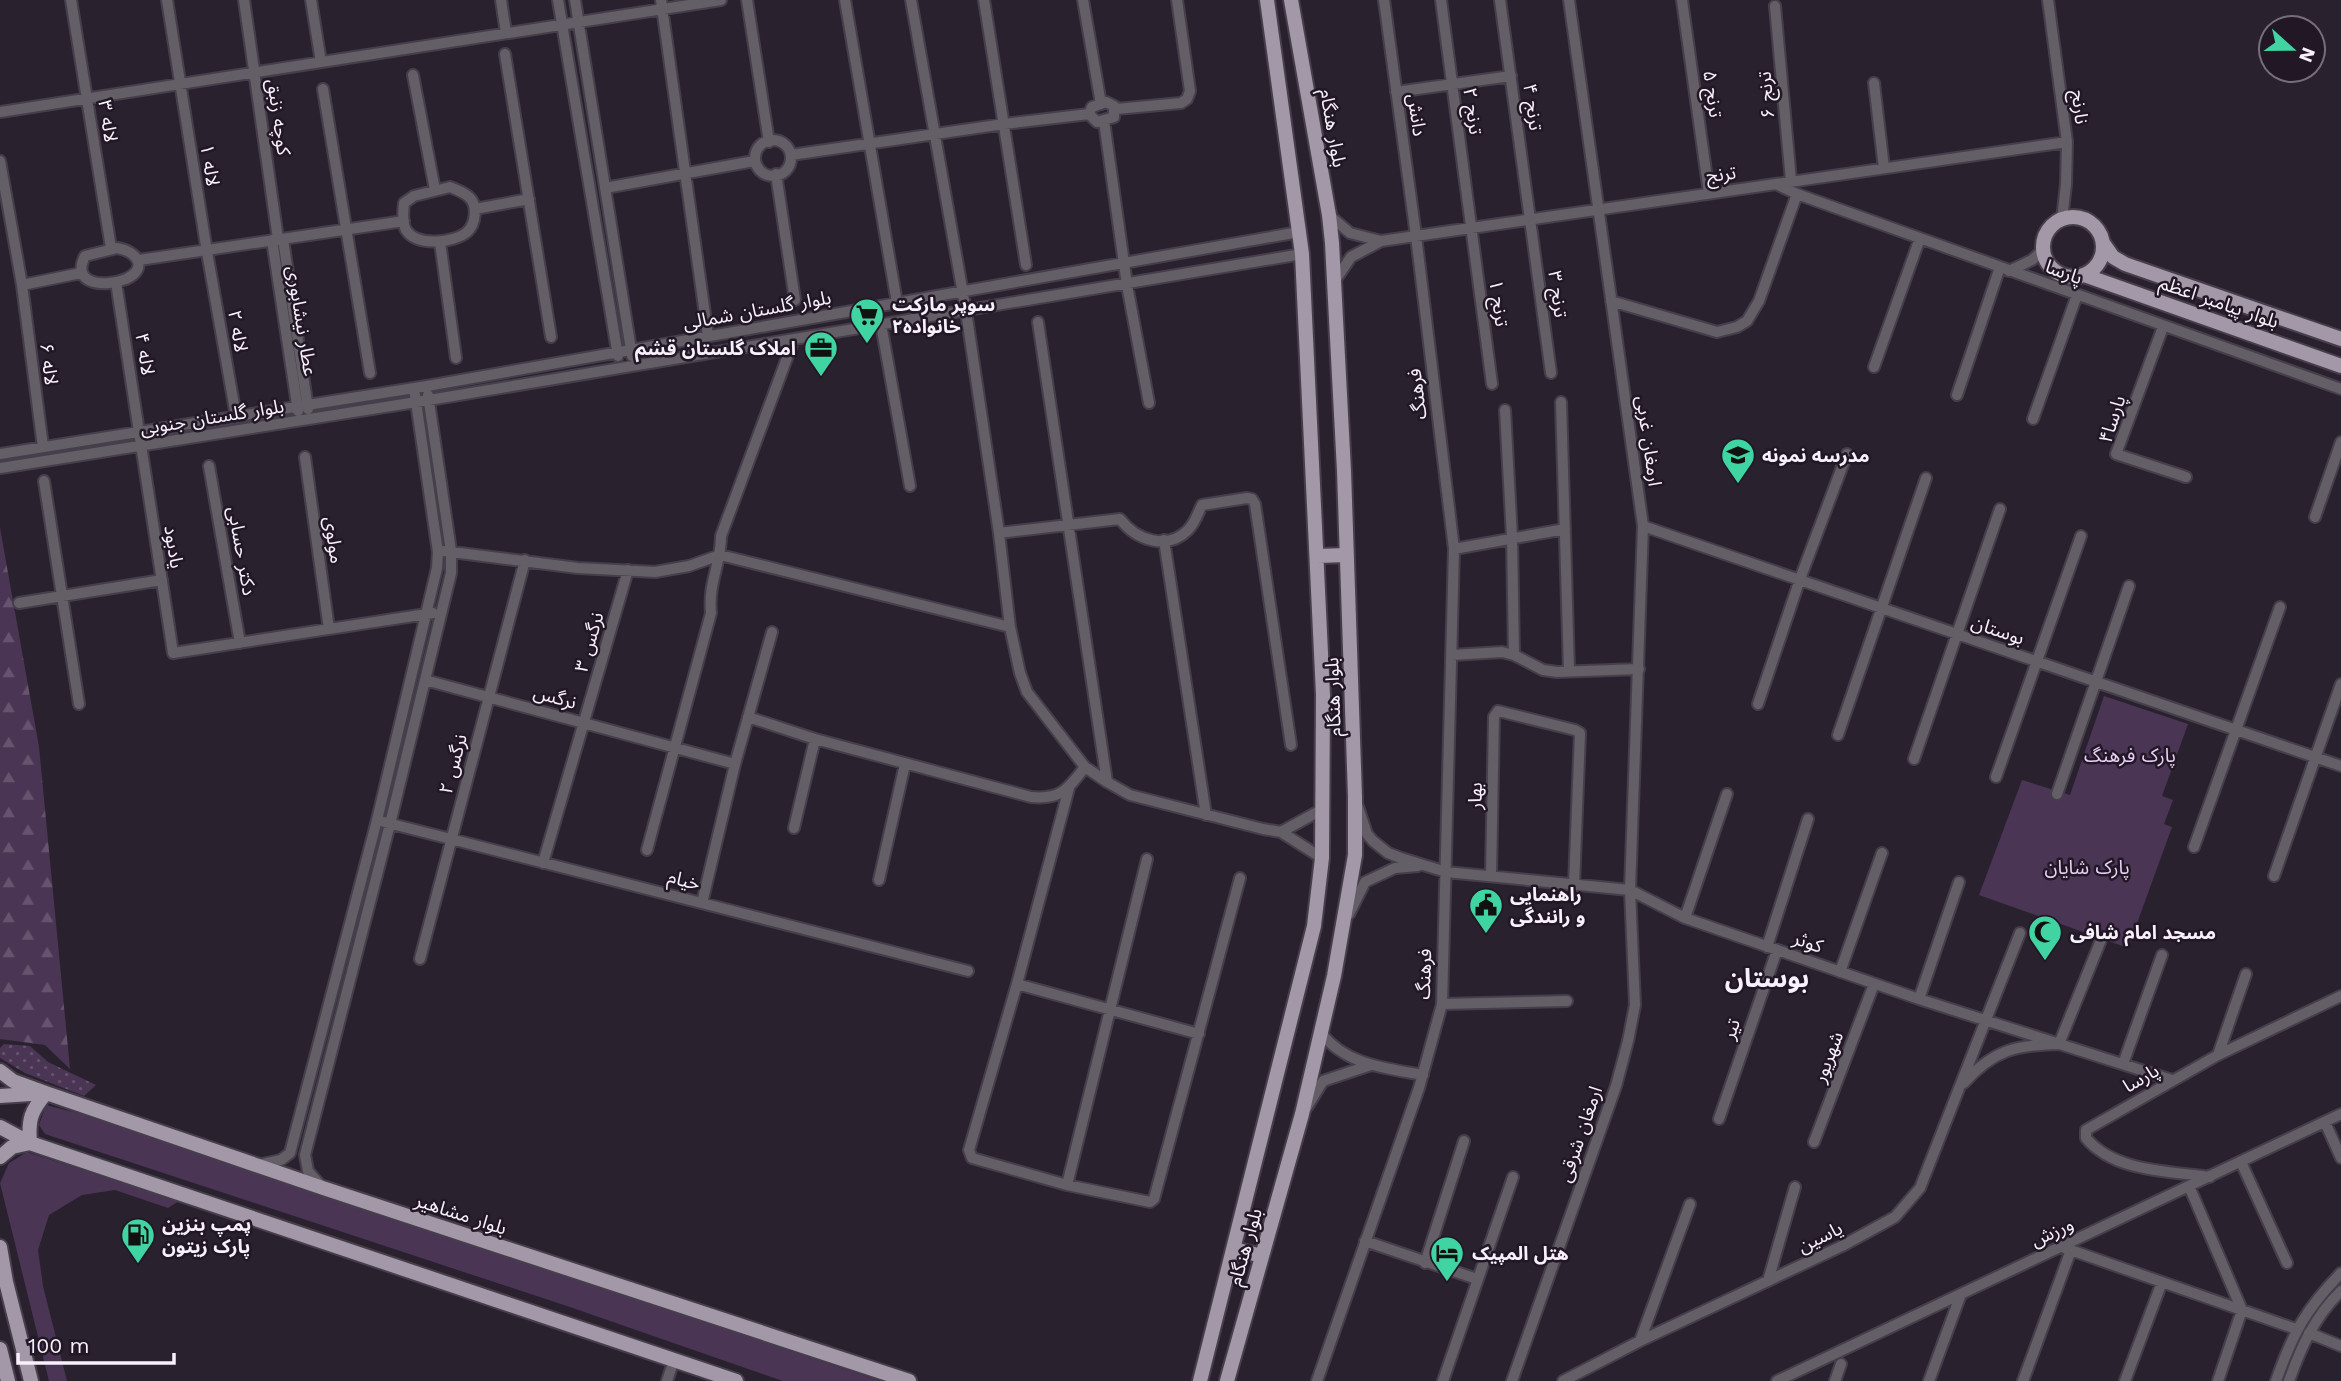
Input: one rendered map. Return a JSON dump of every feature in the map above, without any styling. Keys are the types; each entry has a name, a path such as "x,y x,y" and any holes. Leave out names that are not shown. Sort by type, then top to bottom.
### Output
{"main road":[{"name":"بلوار هنگام","path":"1199,1381 1314,926 1322,858 1324,695 1302,254 1267,0"},
{"name":"بلوار هنگام","path":"1227,1381 1302,1114 1343,930 1355,855 1347,555 1329,215 1291,0"},
{"path":"2071,218 2089,222 2103,243 2099,262 2084,275 2066,276 2057,273 2050,267 2043,250 2048,232 2062,220 2071,218"},
{"name":"بلوار پیامبر اعظم","path":"2103,243 2113,257 2125,264 2341,339"},
{"name":"بلوار پیامبر اعظم","path":"2084,275 2341,366"},
{"path":"1317,556 1347,555"},
{"path":"0,1071 13,1081 46,1093 34,1107 29,1124 30,1143"},
{"name":"بلوار مشاهیر","path":"0,1096 46,1093 323,1188 908,1381"},
{"path":"0,1128 30,1143 736,1381"},
{"path":"0,1157 12,1147 30,1143"},
{"path":"0,1247 31,1381"},
{"path":"1234,1249 1262,1256"},
{"path":"0,1349 8,1381"}],"street":[{"name":"لاله ۳","path":"71,0 111,248"},
{"name":"لاله ۱","path":"167,0 206,252"},
{"name":"کوچه زنبق","path":"244,0 305,419"},
{"path":"311,0 321,62"},
{"path":"501,0 506,33"},
{"path":"558,0 620,368"},
{"path":"575,0 634,365"},
{"path":"0,112 562,25 662,5 721,0"},
{"path":"747,0 769,142"},
{"path":"845,0 897,303"},
{"path":"911,0 966,311 1010,627 1027,692 1085,767 1130,795 1263,830 1282,832 1322,858"},
{"path":"984,0 1026,265"},
{"path":"1083,0 1101,104"},
{"path":"1116,109 1181,103 1187,99 1190,91 1177,0"},
{"name":"دانش","path":"1384,0 1416,236"},
{"name":"ترنج ۲","path":"1441,0 1471,228"},
{"name":"ترنج ۴","path":"1500,0 1530,219"},
{"name":"ارمغان غربی","path":"1569,0 1643,526 1630,890"},
{"name":"ترنج ۵","path":"1682,0 1709,193"},
{"name":"نارنج","path":"2048,0 2067,142 2062,220"},
{"path":"662,5 708,336"},
{"name":"ترنج ۶","path":"1775,6 1791,181"},
{"path":"505,54 551,337"},
{"path":"413,75 435,190"},
{"path":"1396,92 1511,76"},
{"path":"1874,83 1884,168"},
{"path":"323,89 370,373"},
{"path":"1089,114 1092,107 1101,104 1111,103 1116,109"},
{"path":"1089,114 1094,120 1104,121 1114,117 1116,109"},
{"path":"791,155 1089,114"},
{"path":"1104,121 1127,285 1149,403"},
{"path":"769,142 783,142 791,155 789,167 785,172 776,174 761,172 754,161 759,148 769,142"},
{"name":"ترنج","path":"1381,241 2067,142"},
{"name":"لاله ۶","path":"0,160 22,285 43,447"},
{"path":"605,188 754,161"},
{"path":"776,174 795,300"},
{"name":"پارسا","path":"1776,184 1797,194 2163,327 2341,389"},
{"path":"450,187 460,191 471,199 475,209 474,220 467,232 440,242 421,240 405,229 404,203 414,196 435,190 450,187"},
{"path":"1611,301 1717,332 1737,327 1747,321 1759,301 1797,194"},
{"path":"475,209 528,199"},
{"path":"1329,215 1350,233 1381,241"},
{"name":"ترنج ۳","path":"1530,219 1551,373"},
{"path":"139,260 404,221"},
{"name":"ترنج ۱","path":"1471,228 1492,384"},
{"name":"بلوار گلستان شمالی","path":"427,386 1299,232"},
{"name":"فرهنگ","path":"1317,1381 1423,1075 1442,1004 1452,655 1451,582 1454,549 1416,236"},
{"path":"1874,367 1920,238"},
{"path":"1262,239 1272,250 1268,259"},
{"path":"1334,282 1351,257 1381,241"},
{"path":"440,242 456,358"},
{"path":"111,248 128,249 136,254 139,260 135,272 129,278 116,282 97,283 86,279 81,273 80,265 85,256 111,248"},
{"path":"1957,395 2005,269 2032,260 2043,250"},
{"name":"لاله ۲","path":"206,252 236,416"},
{"name":"بلوار گلستان شمالی","path":"429,400 1302,254"},
{"path":"22,285 81,273"},
{"name":"لاله ۴","path":"116,282 141,446"},
{"path":"2033,419 2077,295"},
{"path":"1038,323 1107,782"},
{"path":"881,324 910,486"},
{"path":"770,325 773,342"},
{"name":"پارسا۴","path":"2163,327 2116,454 2186,477"},
{"path":"648,850 711,613 710,588 720,555 721,536 794,339"},
{"path":"323,1188 309,1171 305,1155 449,585 451,551 427,386"},
{"name":"بلوار گلستان جنوبی","path":"0,454 427,386"},
{"path":"256,1165 281,1160 290,1153 377,820 437,568 438,552 413,388"},
{"name":"بلوار گلستان جنوبی","path":"0,468 429,400"},
{"path":"1561,402 1569,670"},
{"path":"1505,410 1512,537 1514,655"},
{"path":"2315,517 2341,442"},
{"name":"یادبود","path":"141,446 173,653 240,643"},
{"path":"1758,704 1800,579 1847,454"},
{"name":"مولوی","path":"305,457 329,629"},
{"name":"دکتر حسابی","path":"209,466 240,643"},
{"path":"1838,735 1926,478"},
{"path":"44,481 79,704"},
{"path":"999,533 1120,519 1129,531 1142,539 1164,540 1181,536 1190,528 1202,505 1252,499 1291,745"},
{"path":"1914,759 2000,509"},
{"name":"بوستان","path":"1643,526 2341,766"},
{"path":"1454,549 1565,529"},
{"path":"1996,777 2081,536"},
{"path":"1164,540 1206,815"},
{"path":"438,552 451,551 578,568 655,572 720,555 1010,627"},
{"name":"نرگس ۲","path":"420,959 525,560"},
{"name":"نرگس ۳","path":"543,863 628,570"},
{"path":"19,603 162,580"},
{"path":"2057,794 2129,586"},
{"path":"2194,847 2280,607"},
{"path":"240,643 442,612"},
{"path":"702,903 772,632"},
{"path":"1452,655 1502,652 1543,670 1557,672 1639,669"},
{"name":"نرگس","path":"425,680 736,764"},
{"path":"2274,876 2341,684"},
{"name":"بهار","path":"1491,876 1494,717 1498,711 1580,733 1574,885"},
{"path":"748,717 815,739 1031,797 1054,798 1069,788 1085,767"},
{"path":"794,828 815,739"},
{"path":"879,880 905,764"},
{"path":"1069,788 969,1155 972,1158 1067,1185 1150,1202 1154,1199 1240,878"},
{"path":"1685,918 1727,794"},
{"name":"کوثر","path":"1355,797 1367,834 1388,853 1446,872 1630,890 1685,918 1919,999 2172,1080"},
{"path":"1282,832 1323,809"},
{"name":"تیر","path":"1719,1119 1772,948 1808,819"},
{"name":"خیام","path":"377,820 968,971"},
{"path":"1840,972 1882,853"},
{"path":"1067,1185 1147,859"},
{"name":"کوثر","path":"1343,930 1365,882 1395,868 1428,866"},
{"path":"1919,999 1959,882"},
{"name":"ارمغان شرقی","path":"1512,1381 1616,1086 1628,1041 1635,1005 1630,890"},
{"name":"یاسین","path":"1563,1381 1895,1217 1912,1201 1920,1188 2020,933"},
{"path":"1958,1091 1975,1070 1999,1053 2029,1045 2059,1044 2101,940"},
{"path":"2123,1064 2162,955"},
{"path":"2218,1055 2246,974"},
{"path":"1017,984 1199,1034"},
{"name":"شهریور","path":"1814,1142 1874,984"},
{"name":"پارسا","path":"2210,1177 2150,1169 2119,1161 2092,1146 2086,1138 2086,1130 2218,1055 2341,996"},
{"path":"1442,1004 1567,1001"},
{"path":"1321,1033 1331,1046 1346,1055 1371,1065 1423,1075"},
{"path":"1302,1114 1323,1081 1371,1065"},
{"name":"ورزش","path":"1777,1381 1961,1294 2066,1249 2189,1186 2341,1114"},
{"path":"2325,1122 2341,1158"},
{"path":"1424,1263 1464,1141"},
{"path":"2241,1162 2287,1263"},
{"path":"1443,1381 1513,1177"},
{"path":"2189,1186 2242,1310 2217,1381"},
{"path":"1768,1281 1795,1187"},
{"path":"1640,1341 1690,1204"},
{"path":"1364,1241 1477,1279"},
{"path":"2023,1381 2066,1249 2296,1329"},
{"path":"2276,1381 2296,1329 2315,1299 2341,1273"},
{"path":"2125,1381 2162,1282"},
{"path":"2289,1381 2309,1333 2326,1305 2341,1291"},
{"path":"1929,1381 1961,1294"},
{"path":"2309,1333 2341,1346"},
{"path":"667,1381 674,1360"},
{"path":"1835,1381 1841,1364"}],"green space":[{"path":"0,528 39,747 70,1069 45,1045 0,1039"},
{"name":"پارک شایان","path":"2104,696 2188,724 2162,796 2173,800 2164,824 2172,827 2128,948 1979,895 2022,780 2070,795"},
{"path":"4,1044 30,1046 48,1062 96,1085 84,1096 25,1073 0,1058 0,1048"},
{"path":"46,1105 93,1117 880,1381 783,1381 567,1306 45,1134 39,1125"},
{"path":"27,1152 179,1201 168,1208 115,1190 82,1195 49,1215 38,1250 43,1286 67,1381 49,1381 0,1183 9,1163"}],"place":[{"name":"سوپر ماركت خانواده٢","path":"867,345"},
{"name":"املاک گلستان قشم","path":"821,378"},
{"name":"مدرسه نمونه","path":"1738,485"},
{"name":"راهنمایی و رانندگی","path":"1486,935"},
{"name":"مسجد امام شافی","path":"2045,962"},
{"name":"پمپ بنزین پارک زیتون","path":"138,1265"},
{"name":"هتل المپیک","path":"1447,1283"}],"district":[{"name":"بوستان","path":"1767,978"}],"park label":[{"name":"پارک فرهنگ","path":"2130,755"}]}
